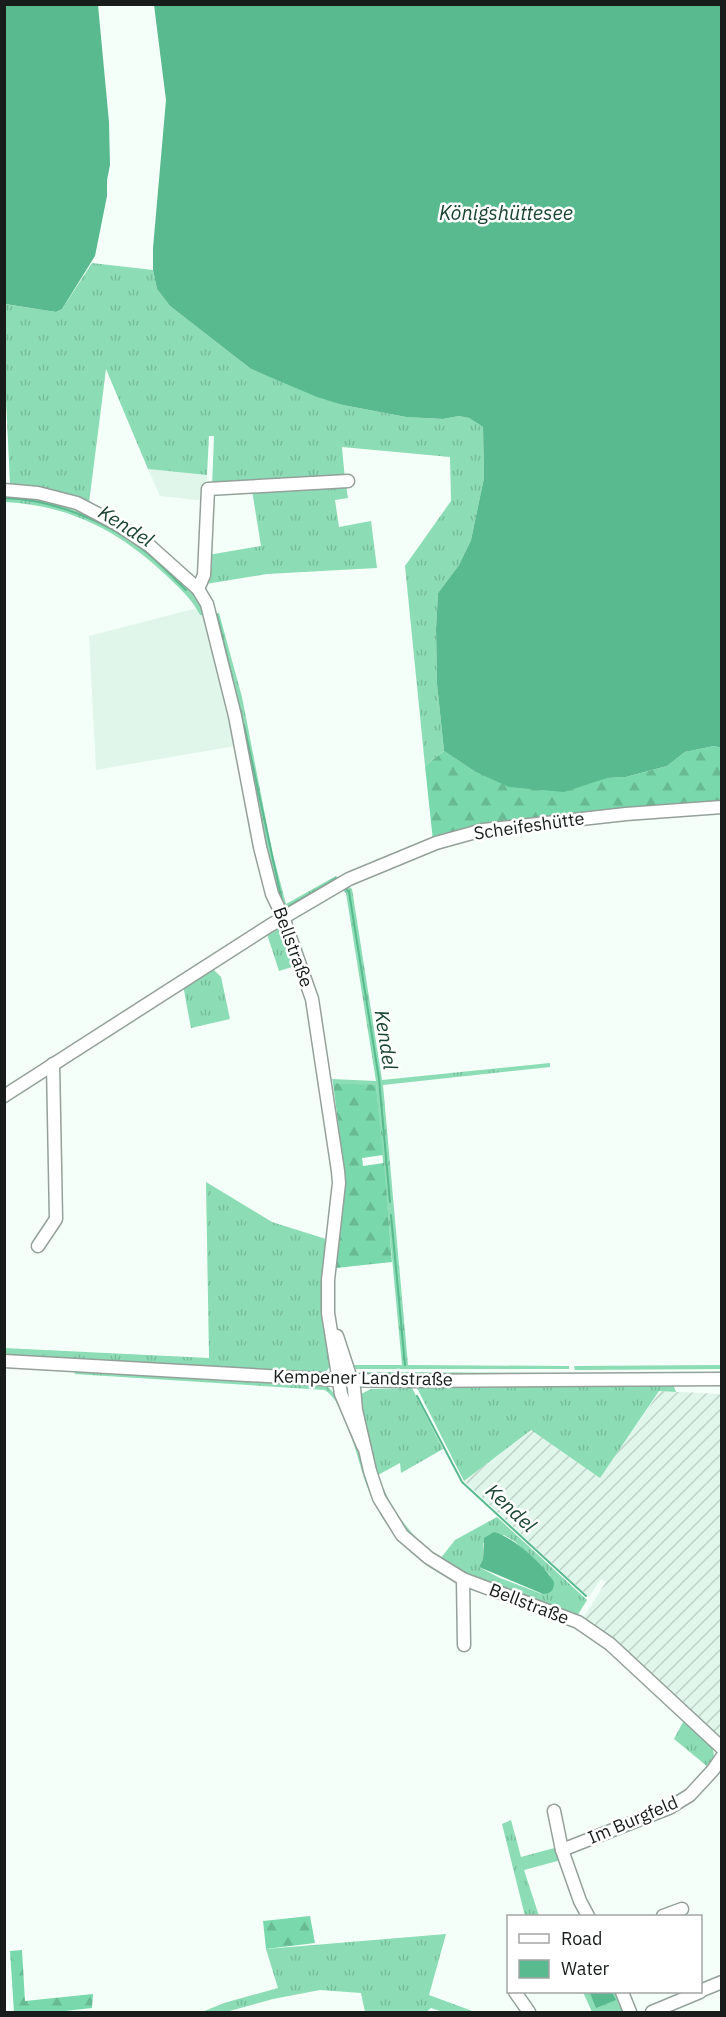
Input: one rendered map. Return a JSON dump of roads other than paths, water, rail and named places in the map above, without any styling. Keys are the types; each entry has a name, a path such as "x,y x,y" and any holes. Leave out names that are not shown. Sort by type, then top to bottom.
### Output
{"street":[{"path":"198,589 204,575 208,489 348,481"},
{"name":"Bellstraße","path":"4,490 38,493 77,503 107,519 150,546 198,589 207,604 235,716 260,847 272,894 312,999 339,1183 328,1280 328,1313 337,1380 363,1446"},
{"name":"Scheifeshütte","path":"269,926 350,879 436,843 483,830 626,814 722,807"},
{"name":"Bellstraße","path":"4,1096 269,926"},
{"path":"38,1246 56,1220 53,1064"},
{"name":"Bellstraße","path":"328,1313 352,1380 363,1446 378,1498 402,1535 429,1558 463,1579 578,1622 610,1644 722,1748"},
{"name":"Kempener Landstraße","path":"4,1361 337,1380 722,1379"},
{"path":"463,1579 464,1645"},
{"name":"Im Burgfeld","path":"562,1850 669,1808 690,1795 722,1757"},
{"name":"Im Burgfeld","path":"554,1811 562,1850 587,1915"},
{"path":"668,1915 682,1910"},
{"path":"702,1990 722,1982"},
{"path":"516,1993 529,2013"},
{"path":"621,1993 630,2013"},
{"path":"652,2013 696,1993"}],"water":[{"path":"4,5 98,5 109,122 110,165 107,196 95,256 62,309 56,312 5,304"},
{"name":"Königshüttesee","path":"154,5 721,5 721,748 714,746 685,752 667,766 626,777 607,778 564,792 509,787 474,771 444,751 437,684 438,593 459,565 471,540 484,478 483,427 469,418 459,416 443,419 406,417 343,405 317,397 251,369 170,306 157,289 153,270 166,100"},
{"path":"494,1532 511,1540 536,1560 554,1582 552,1591 543,1594 479,1567 483,1559 484,1538"},
{"path":"590,1993 612,1993 616,2000 596,2008"}],"waterway":[{"name":"Kendel","path":"4,498 22,499 60,508 115,531 146,552 186,590"},
{"name":"Kendel","path":"217,615 242,719"},
{"name":"Kendel","path":"244,725 282,901"},
{"name":"Kendel","path":"284,909 335,879 338,881"},
{"name":"Kendel","path":"345,888 349,892 379,1079 390,1202"},
{"name":"Kendel","path":"391,1215 405,1365"},
{"name":"Kendel","path":"417,1396 462,1482 586,1596"}]}
